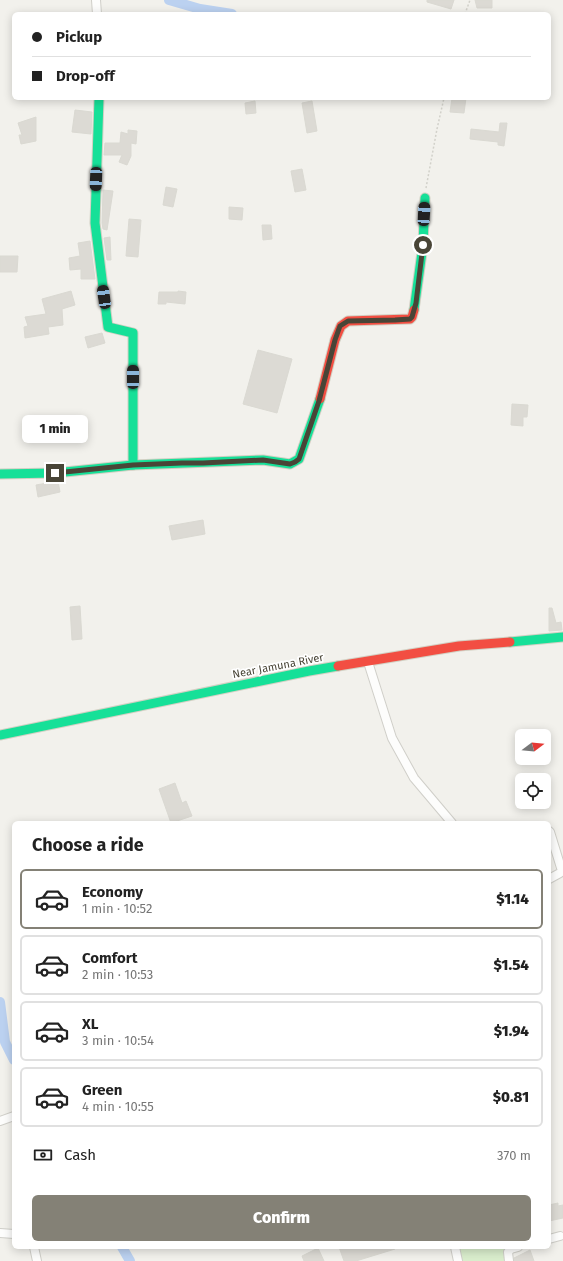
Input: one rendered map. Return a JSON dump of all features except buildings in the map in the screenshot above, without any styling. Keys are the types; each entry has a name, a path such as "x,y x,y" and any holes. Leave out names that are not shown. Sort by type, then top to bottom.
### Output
{"street":[{"path":"96,0 97,12"},
{"path":"99,100 95,223 108,327 133,333 133,465"},
{"path":"0,474 55,473 133,465 263,460 290,464 295,462 299,459 319,401 340,326 348,321 395,320 410,319 412,317 416,303 423,245 425,198"},
{"name":"Near Jamuna River","path":"0,735 302,673 459,646 563,637"},
{"path":"368,662 392,738 414,778 450,821"},
{"path":"551,835 562,871 551,878"},
{"path":"0,1121 12,1117"},
{"path":"0,1233 12,1234"},
{"path":"551,1238 560,1236"},
{"path":"34,1249 37,1261"},
{"path":"455,1249 458,1261"},
{"path":"509,1261 508,1252 511,1249"}],"path":[{"path":"466,12 470,0"},
{"path":"425,198 444,100"}],"green space":[{"path":"455,1249 512,1249 509,1260 458,1261"}],"waterway":[{"path":"169,0 200,9 219,12"},
{"path":"0,1002 5,1042 12,1056"},
{"path":"123,1249 130,1261"}],"traffic: fast":[{"path":"99,100 95,223 108,327 133,333 133,465"},
{"path":"414,310 423,245 425,198"},
{"path":"0,474 55,473 133,465 263,460 290,464 299,459 320,399"},
{"path":"510,642 563,637"},
{"path":"0,735 338,666"}],"traffic: jam":[{"path":"320,399 335,340 341,326 348,321 410,319 414,310"},
{"path":"338,666 459,646 510,642"}],"route":[{"path":"55,473 133,465 263,460 290,464 295,462 299,459 319,401 340,326 343,322 348,321 410,319 416,303 423,245"}]}
